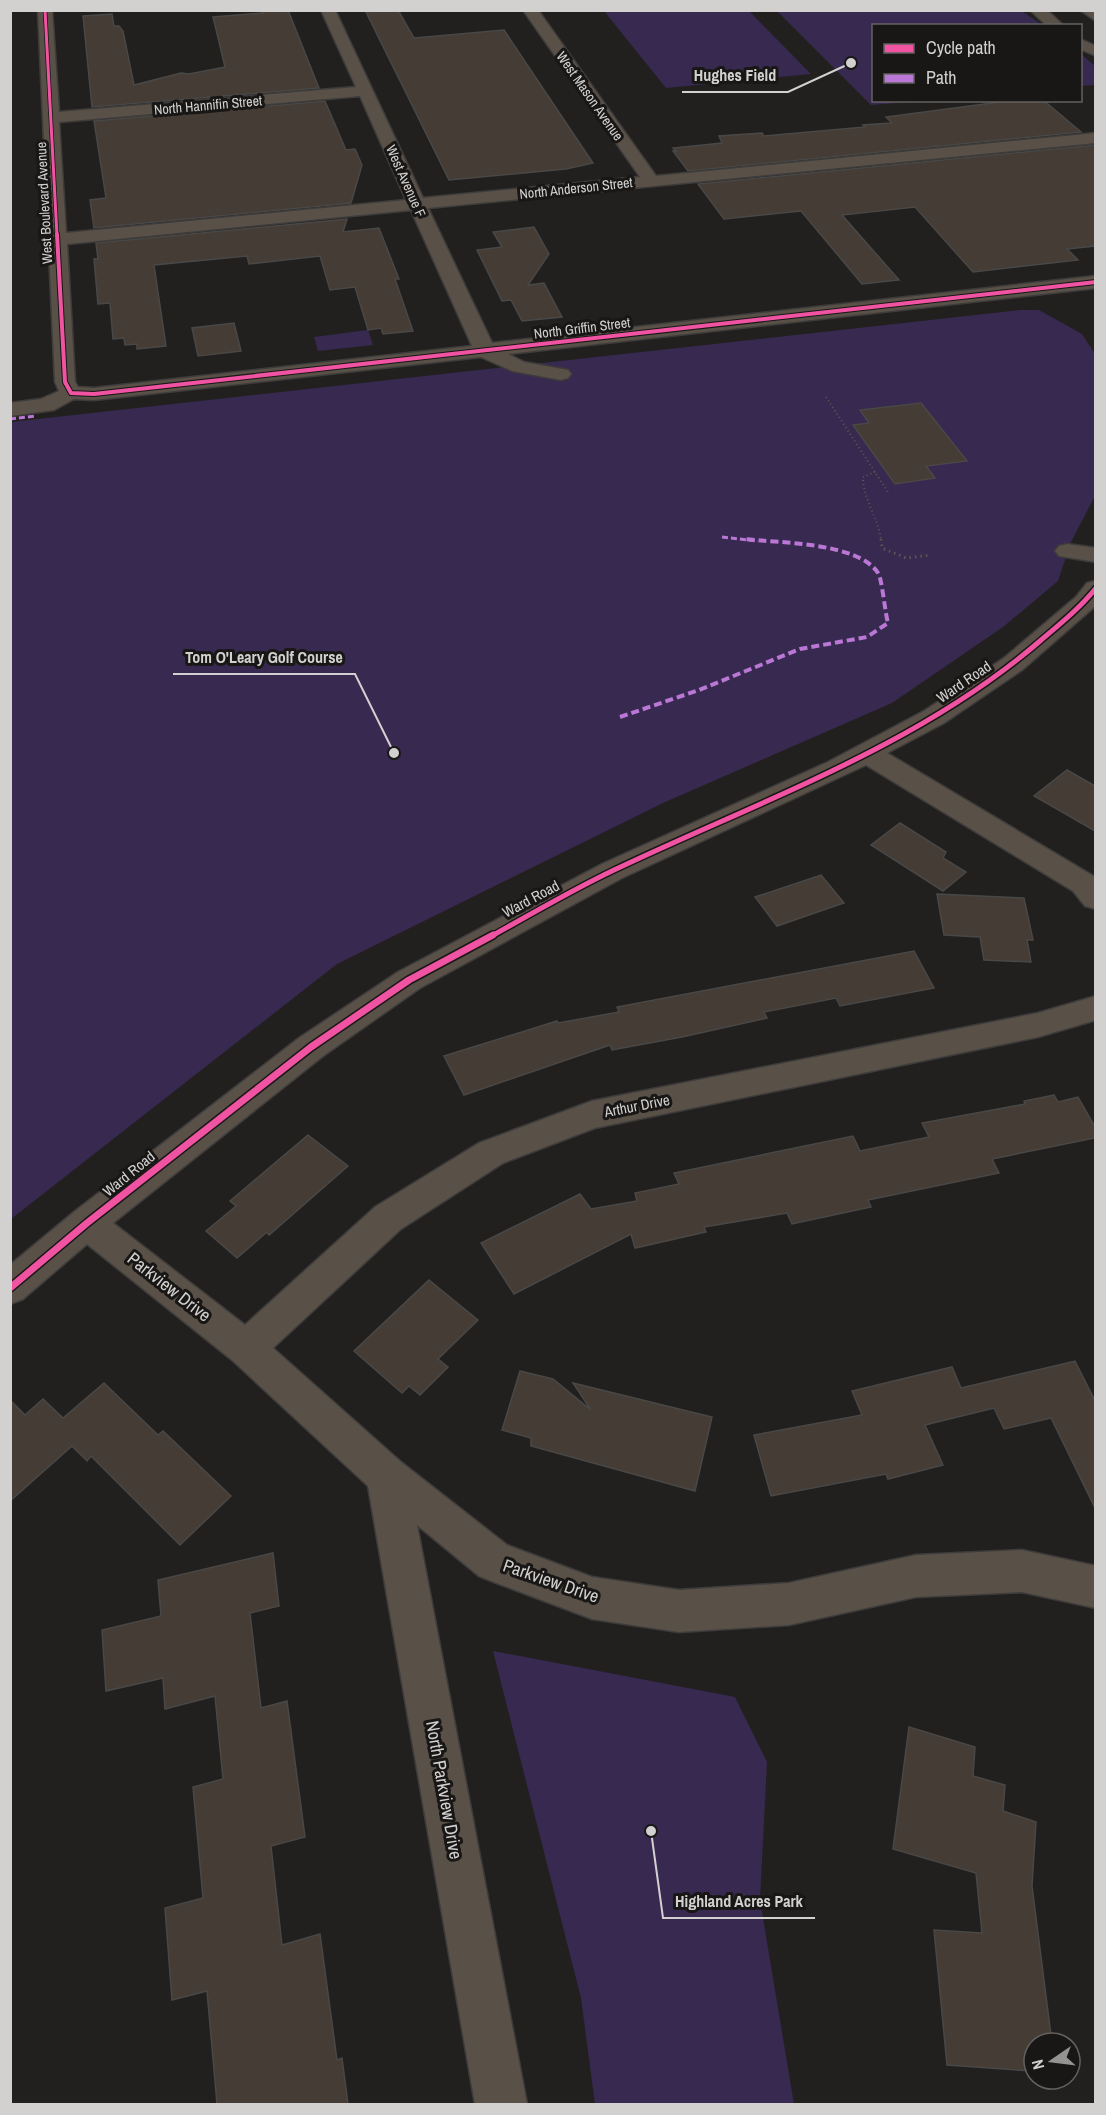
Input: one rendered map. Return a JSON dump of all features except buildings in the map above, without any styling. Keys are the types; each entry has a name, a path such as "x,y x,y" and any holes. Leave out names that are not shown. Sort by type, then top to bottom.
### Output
{"street":[{"name":"West Boulevard Avenue","path":"45,10 65,382 70,393"},
{"name":"West Avenue F","path":"328,10 485,351"},
{"name":"West Mason Avenue","path":"530,10 651,181"},
{"path":"1036,10 1054,24"},
{"path":"1087,10 1095,16"},
{"path":"1082,44 1095,52"},
{"name":"North Hannifin Street","path":"51,118 366,91"},
{"name":"North Anderson Street","path":"57,239 1095,138"},
{"name":"North Griffin Street","path":"70,393 94,394 1095,282"},
{"path":"485,351 519,367 561,374"},
{"path":"10,410 46,405 70,393"},
{"path":"1067,551 1095,555"},
{"name":"Ward Road","path":"10,1288 87,1223 311,1047 409,980 612,871 866,753 934,717 1013,664 1085,602 1095,588"},
{"path":"866,753 1084,884 1095,898"},
{"name":"Arthur Drive","path":"246,1348 387,1218 491,1153 592,1115 1038,1025 1095,1008"},
{"name":"Parkview Drive","path":"87,1223 246,1348 387,1476 494,1561 592,1598 679,1611 789,1604 916,1576 1022,1571 1095,1587"},
{"name":"North Parkview Drive","path":"387,1476 501,2104"}],"path":[{"path":"825,397 888,492"},
{"path":"875,472 863,477 863,489 880,524 882,548 894,557 906,560 931,555"}],"shaded area":[{"path":"604,11 749,11 811,74 666,88"},
{"path":"777,11 1022,11 1041,24 872,24 872,102 912,102 871,105"},
{"path":"1082,55 1095,66 1095,85 1082,86"},
{"path":"1020,310 1039,310 1082,334 1095,354 1095,496 1071,542 1058,581 1003,627 892,703 663,803 337,964 11,1219 11,422"},
{"path":"368,330 373,345 318,351 314,337"},
{"path":"493,1651 735,1697 767,1762 760,1900 794,2104 595,2104 581,1998"}],"marked path":[{"path":"10,419 36,416"},
{"path":"620,717 699,690 800,649 867,637 888,623 882,599 880,575 871,564 862,559 834,549 722,537"}],"cycle path":[{"path":"45,10 65,382 71,393 94,394 1096,282"},
{"path":"10,1288 87,1223 311,1047 409,980 612,871 838,768 934,717 1013,664 1085,602 1096,588"}],"place":[{"name":"Hughes Field","path":"851,63"},
{"name":"Tom O'Leary Golf Course","path":"394,753"},
{"name":"Highland Acres Park","path":"651,1831"}]}
